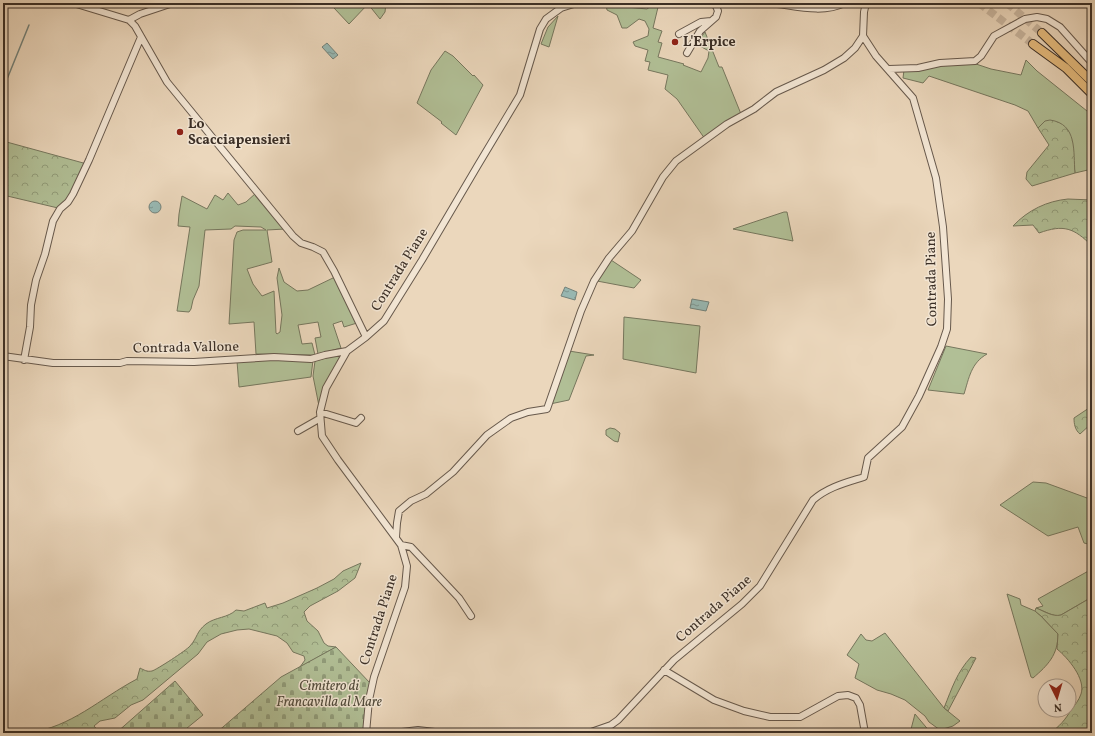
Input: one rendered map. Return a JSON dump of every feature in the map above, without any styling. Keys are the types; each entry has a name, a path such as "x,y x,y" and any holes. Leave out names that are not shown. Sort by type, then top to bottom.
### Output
{"highway":[{"path":"1042,33 1092,82"},
{"path":"1033,44 1066,68 1092,94"}],"street":[{"path":"73,3 129,20 135,26 167,82 293,236 301,243 323,252 334,271 366,337"},
{"path":"129,20 140,14 173,3"},
{"name":"Contrada Piane","path":"366,733 369,700 374,677 405,587 407,566 401,544 338,460 322,436 319,416 326,388 347,351 384,321 422,260 520,95 540,29 546,19 560,8 577,3"},
{"path":"687,53 700,31 716,17 718,11 716,6 712,3"},
{"path":"771,3 815,9 830,8 845,3"},
{"path":"396,537 399,511 411,501 426,494 453,472 487,435 511,418 528,412 547,409 581,311 594,281 609,258 632,231 663,176 676,161 727,124 754,109 776,92 824,70 844,58 855,48 863,36 866,3"},
{"path":"889,69 918,68 940,63 975,61 981,56 994,36 1025,19 1037,17 1047,19 1060,27 1092,63"},
{"path":"679,34 701,22 711,21"},
{"name":"Contrada Piane","path":"588,733 611,725 681,654 742,604 760,586 812,500 821,492 830,488 864,478 868,458 902,427 919,396 941,347 947,329 948,297 944,227 936,178 912,98 889,69 876,56 863,36"},
{"path":"24,360 30,327 31,305 36,280 46,254 53,221 60,209 68,202 80,180 141,37"},
{"name":"Contrada Vallone","path":"3,356 24,360 80,364 120,363 127,361 194,362 274,357 311,359 325,354 347,351"},
{"path":"298,431 319,416 356,423 361,418"},
{"path":"401,544 411,547 459,598 471,616"},
{"path":"664,670 714,700 744,711 770,717 800,717 838,696 848,695 856,698 860,705 866,733"},
{"path":"610,733 611,725"},
{"path":"394,733 418,730 444,733"}],"green space":[{"path":"337,3 386,3 385,12 380,19 368,4 349,24 334,8"},
{"path":"655,3 659,3 653,28 662,31 658,42 662,43 658,57 684,64 683,65 701,72 708,58 709,51 696,44 705,32 719,67 722,67 741,114 705,139 677,99 665,89 668,75 648,70 650,62 645,61 648,50 635,46 633,42 648,36 649,29 645,21 639,19 627,28 622,28 617,15 607,10 606,5 623,4 627,7 647,9"},
{"path":"558,16 549,47 541,44 548,27"},
{"path":"445,51 453,56 483,85 456,135 417,103 431,70"},
{"path":"1026,60 1037,71 1092,115 1092,169 1075,173 1074,166 1045,121 1038,128 1028,111 1015,105 929,76 923,83 903,78 904,70 950,64 976,64 991,69 1021,75"},
{"path":"1050,120 1059,123 1070,133 1074,148 1075,173 1032,186 1026,179 1027,172 1049,145 1038,128 1045,121"},
{"path":"3,141 87,164 69,199 58,208 3,195"},
{"path":"228,193 238,205 246,202 256,193 285,229 267,230 272,262 247,269 253,284 262,296 274,291 276,333 277,334 280,332 282,315 277,278 279,268 284,282 297,291 308,290 335,277 357,323 344,327 342,321 333,324 341,348 318,354 315,338 321,337 318,322 298,325 302,344 312,343 315,355 256,354 254,322 229,324 234,240 237,232 243,230 266,230 261,227 235,226 231,229 205,230 199,286 189,312 177,311 190,227 178,226 182,196 207,209 215,195 223,200"},
{"path":"1068,199 1092,200 1092,246 1080,235 1068,229 1062,228 1039,233 1033,225 1013,226 1025,215 1038,207"},
{"path":"787,212 793,241 733,229"},
{"path":"611,260 641,280 634,288 597,281"},
{"path":"624,317 700,326 696,373 623,359"},
{"path":"946,346 987,354 977,362 971,371 964,394 928,390"},
{"path":"569,351 594,355 586,356 569,400 550,404"},
{"path":"339,354 340,359 319,406 313,376 315,361"},
{"path":"269,358 313,360 311,377 239,387 237,361"},
{"path":"1092,406 1092,423 1080,434 1075,427 1074,418"},
{"path":"610,428 615,429 620,433 618,442 606,435 606,430"},
{"path":"1033,482 1046,483 1087,498 1092,502 1092,545 1084,543 1078,527 1048,536 1000,505"},
{"path":"361,563 355,578 338,591 310,606 304,612 307,621 318,631 324,643 328,646 336,647 300,667 305,660 304,656 293,652 287,643 277,636 249,629 237,630 221,634 207,642 198,654 143,700 131,705 115,718 100,721 94,726 100,733 28,733 44,730 72,719 137,679 140,668 147,671 152,671 165,664 190,646 200,630 213,620 229,615 236,610 244,611 265,603 267,608 283,603 317,588 334,579 343,571"},
{"path":"1092,569 1092,597 1057,616 1036,608 1043,606 1038,599"},
{"path":"1007,594 1020,599 1021,605 1035,611 1058,634 1058,641 1054,654 1048,664 1033,678 1031,677"},
{"path":"1092,597 1092,733 1050,733 1066,718 1077,718 1077,701 1082,688 1079,676 1075,669 1057,649 1058,634 1035,611 1036,608 1051,614 1061,615"},
{"path":"885,633 944,708 960,721 953,726 940,730 905,700 877,690 855,678 859,664 847,655 861,634 866,640 872,641"},
{"name":"Cimitero di Francavilla al Mare","path":"336,647 370,683 363,733 216,733 281,677"},
{"path":"971,657 976,658 948,711 944,708 952,687 958,674"},
{"path":"175,681 203,715 181,733 116,733"},
{"path":"915,714 931,733 910,733"}],"water":[{"path":"327,43 338,55 333,59 322,47"},
{"path":"155,201 159,203 161,207 159,211 155,213 151,211 149,207 151,203"},
{"path":"565,287 577,292 575,300 561,296"},
{"path":"692,299 709,302 706,311 690,308"}],"waterway":[{"path":"3,89 29,25"}],"tunnel":[{"path":"979,3 1033,44"},
{"path":"1007,3 1042,33"}],"place":[{"name":"L'Erpice","path":"675,42"},
{"name":"Lo Scacciapensieri","path":"180,132"}]}
